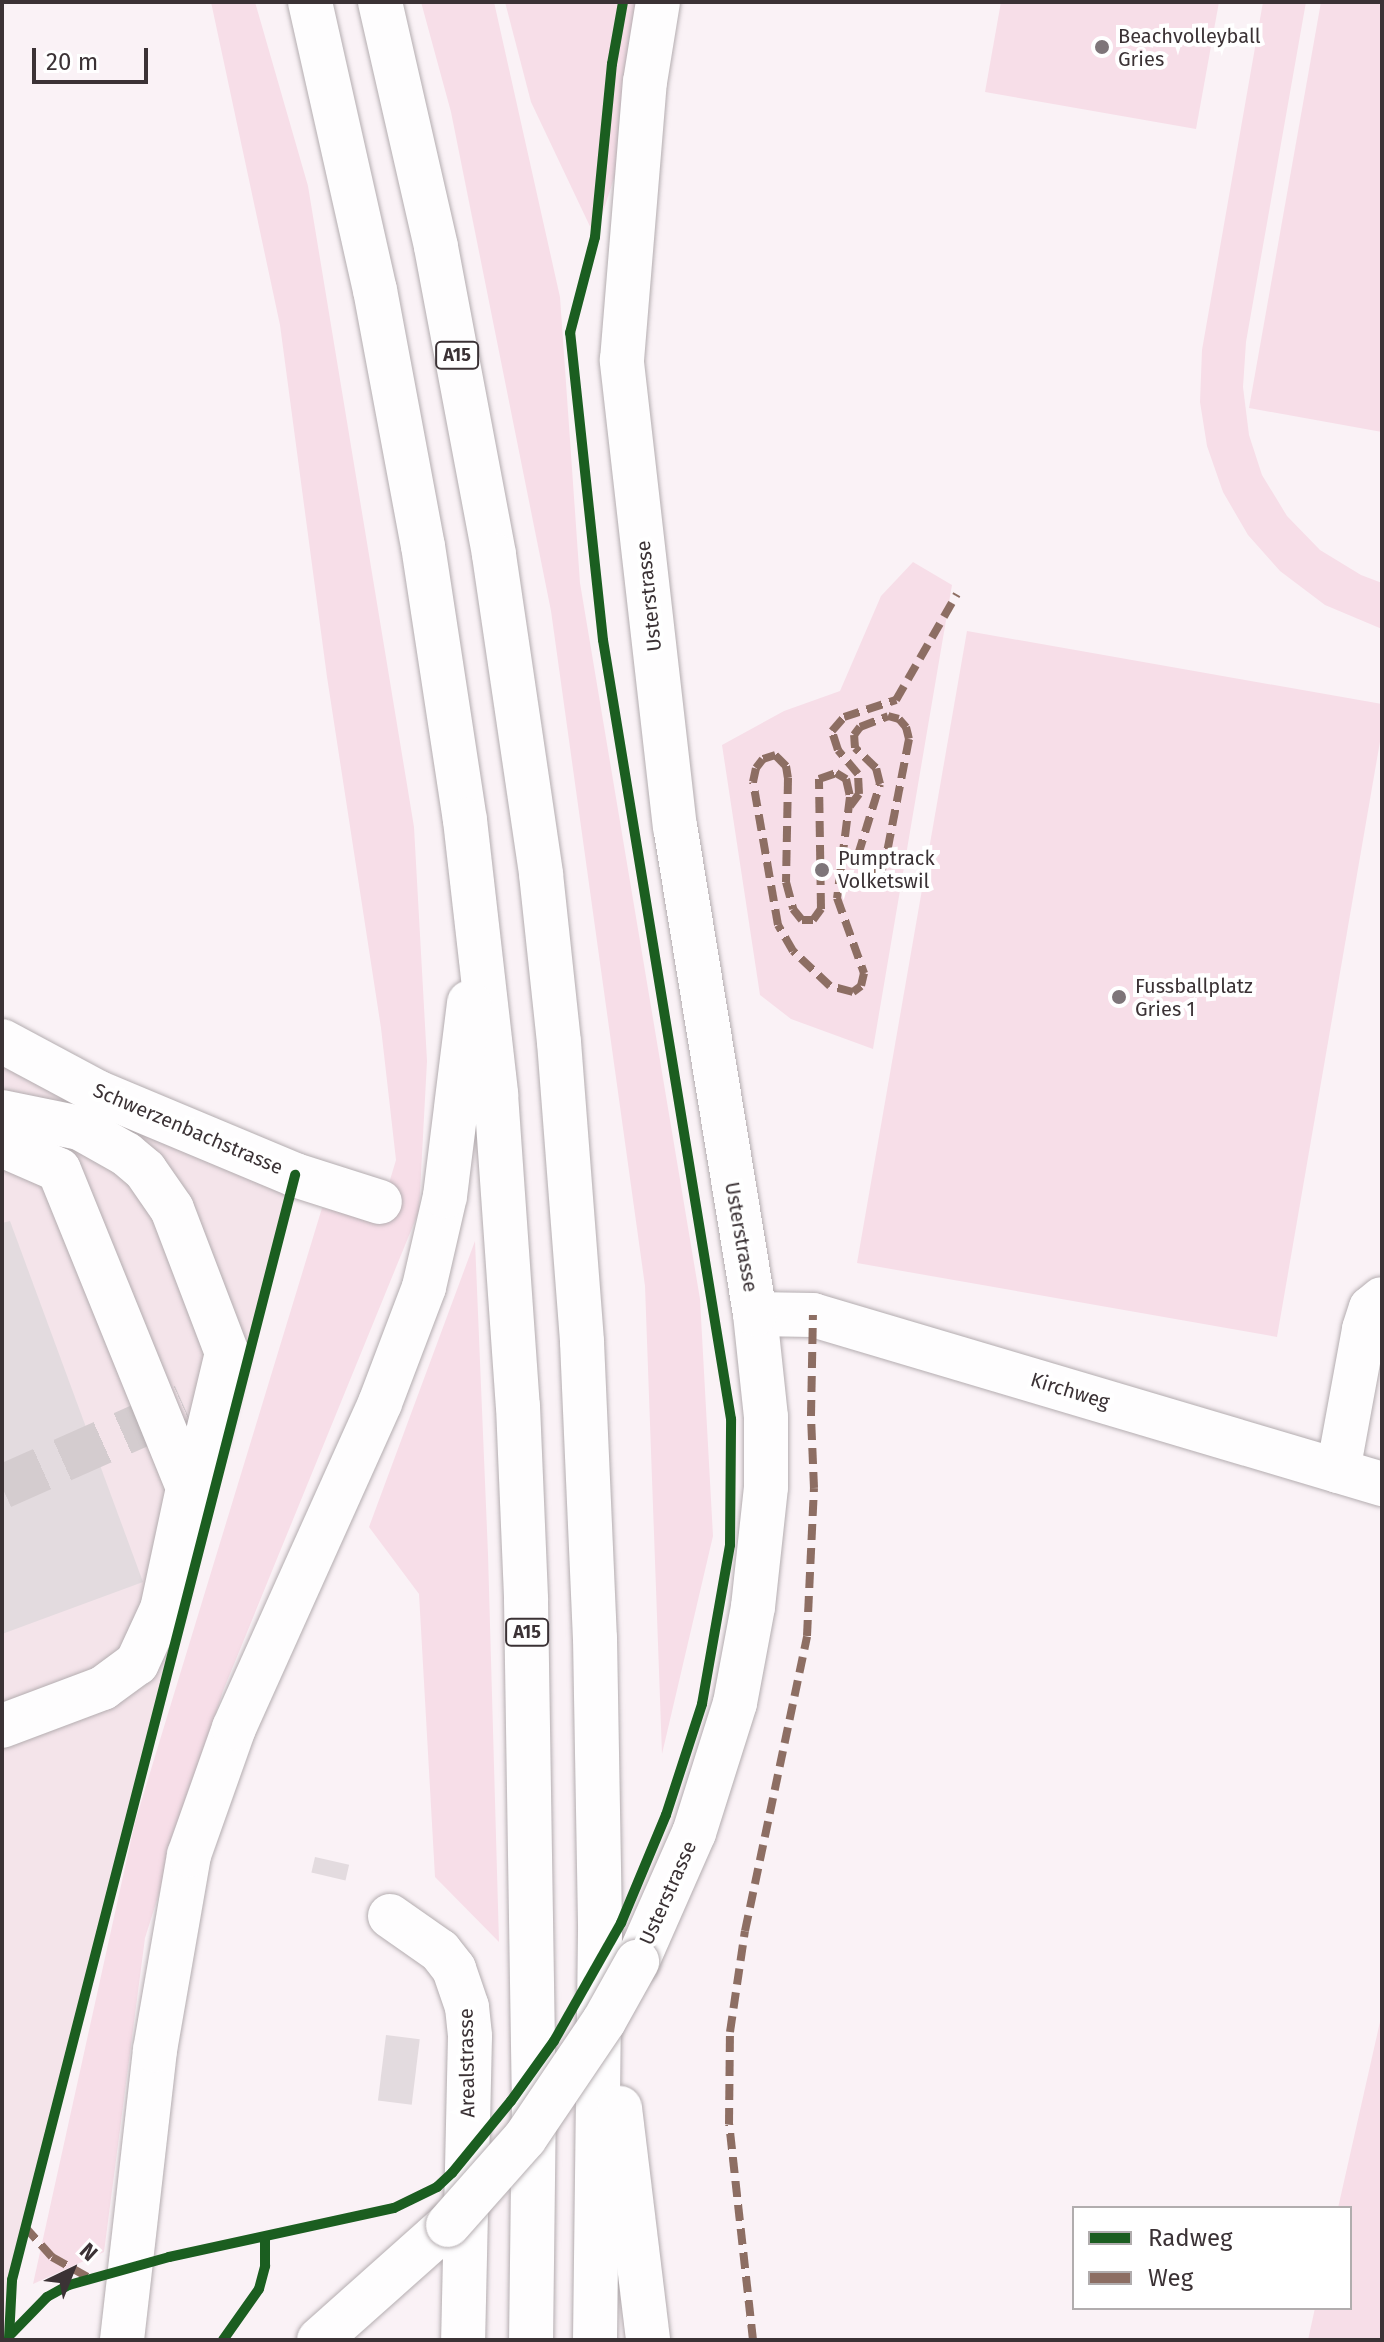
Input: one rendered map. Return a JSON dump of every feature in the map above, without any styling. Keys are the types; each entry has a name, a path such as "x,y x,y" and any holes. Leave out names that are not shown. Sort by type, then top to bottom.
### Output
{"main road":[{"name":"A15","path":"310,2 396,397 447,698 478,925 506,1208 526,1600 534,2084 531,2340"},
{"name":"A15","path":"380,2 436,247 489,527 541,874 571,1180 589,1465 600,1931 595,2340"},
{"name":"Usterstrasse","path":"319,2340 448,2225 525,2138 604,2021 637,1962 694,1833 735,1703 753,1607 766,1487 766,1417 755,1314 675,828 622,360 645,82 658,2"},
{"path":"122,2340 155,2050 189,1855 230,1740 380,1403 424,1287 445,1196 478,925"},
{"name":"Schwerzenbachstrasse","path":"2,1041 97,1092 295,1175 380,1202"},
{"path":"2,1112 80,1128 126,1154 145,1170 172,1209 227,1353 207,1436 188,1488 162,1609 137,1663 103,1688 2,1726"},
{"path":"2,1145 59,1170 188,1488"},
{"path":"126,1154 192,1329 195,1367 184,1406"},
{"path":"1338,1471 1364,1329 1371,1308 1382,1299"},
{"name":"Kirchweg","path":"755,1314 813,1315 1382,1484"},
{"name":"Arealstrasse","path":"390,1916 440,1951 454,1969 467,2007 470,2049 463,2340"},
{"path":"600,1931 648,2340"}],"shaded area":[{"path":"211,2 255,2 308,186 414,827 427,1061 419,1211 223,1691 145,1938 104,2252 33,2284 135,1822 322,1208 378,1220 396,1160 381,1028 327,677 280,325"},
{"path":"421,2 494,2 560,297 580,583 700,1299 713,1536 662,1754 645,1286 551,611 451,112"},
{"path":"505,2 658,2 645,82 595,237 531,102"},
{"name":"Beachvolleyball Gries","path":"1001,2 1219,2 1196,129 985,92"},
{"path":"1263,2 1306,2 1246,342 1243,387 1249,435 1262,475 1287,516 1320,550 1361,575 1382,583 1382,629 1325,605 1280,571 1248,535 1223,492 1207,446 1200,402 1202,350"},
{"path":"1321,2 1382,2 1382,432 1249,408"},
{"name":"Pumptrack Volketswil","path":"913,562 952,585 873,1049 791,1019 760,995 722,745 784,711 840,691 881,596"},
{"name":"Fussballplatz Gries 1","path":"967,631 1382,704 1382,730 1277,1337 857,1263"},
{"path":"2,1041 295,1175 25,2227 8,2340 2,2340"},
{"path":"475,1241 499,1942 435,1877 419,1594 369,1527"},
{"path":"1382,2013 1382,2340 1308,2340 1315,2310 1352,2310 1352,2206 1338,2206"}],"building":[{"path":"10,1221 143,1582 2,1634 2,1223"},
{"path":"315,1857 349,1865 346,1880 311,1873"},
{"path":"386,2035 420,2039 412,2105 378,2101"}],"tunnel":[{"path":"2,1487 184,1406"}],"marked path":[{"path":"850,806 859,794 858,774 838,750 832,731 844,717 896,700 957,594"},
{"path":"888,716 899,719 906,727 909,739 885,863 881,871 868,872 860,865 858,855 880,784 876,768 855,748 854,735 860,727 888,716"},
{"path":"775,755 786,766 788,778 786,882 793,909 802,920 813,920 821,909 819,779 836,773 846,779 850,797 837,898 864,973 861,986 853,992 830,986 793,951 778,925 753,782 756,768 763,759 775,755"},
{"path":"753,2340 729,2124 730,2032 745,1931 807,1636 814,1488 811,1416 813,1315"},
{"path":"25,2227 52,2257 91,2279"}],"cycle path":[{"path":"11,2334 47,2297 69,2285 169,2257 394,2208 437,2187 511,2101 554,2041 621,1923 666,1815 702,1704 730,1545 731,1419 603,640 570,333 595,237 612,64 623,2"},
{"path":"9,2338 12,2280 295,1175"},
{"path":"223,2340 259,2289 265,2266 265,2237"}],"place":[{"name":"Beachvolleyball Gries","path":"1102,47"},
{"name":"Pumptrack Volketswil","path":"822,870"},
{"name":"Fussballplatz Gries 1","path":"1119,997"}]}
